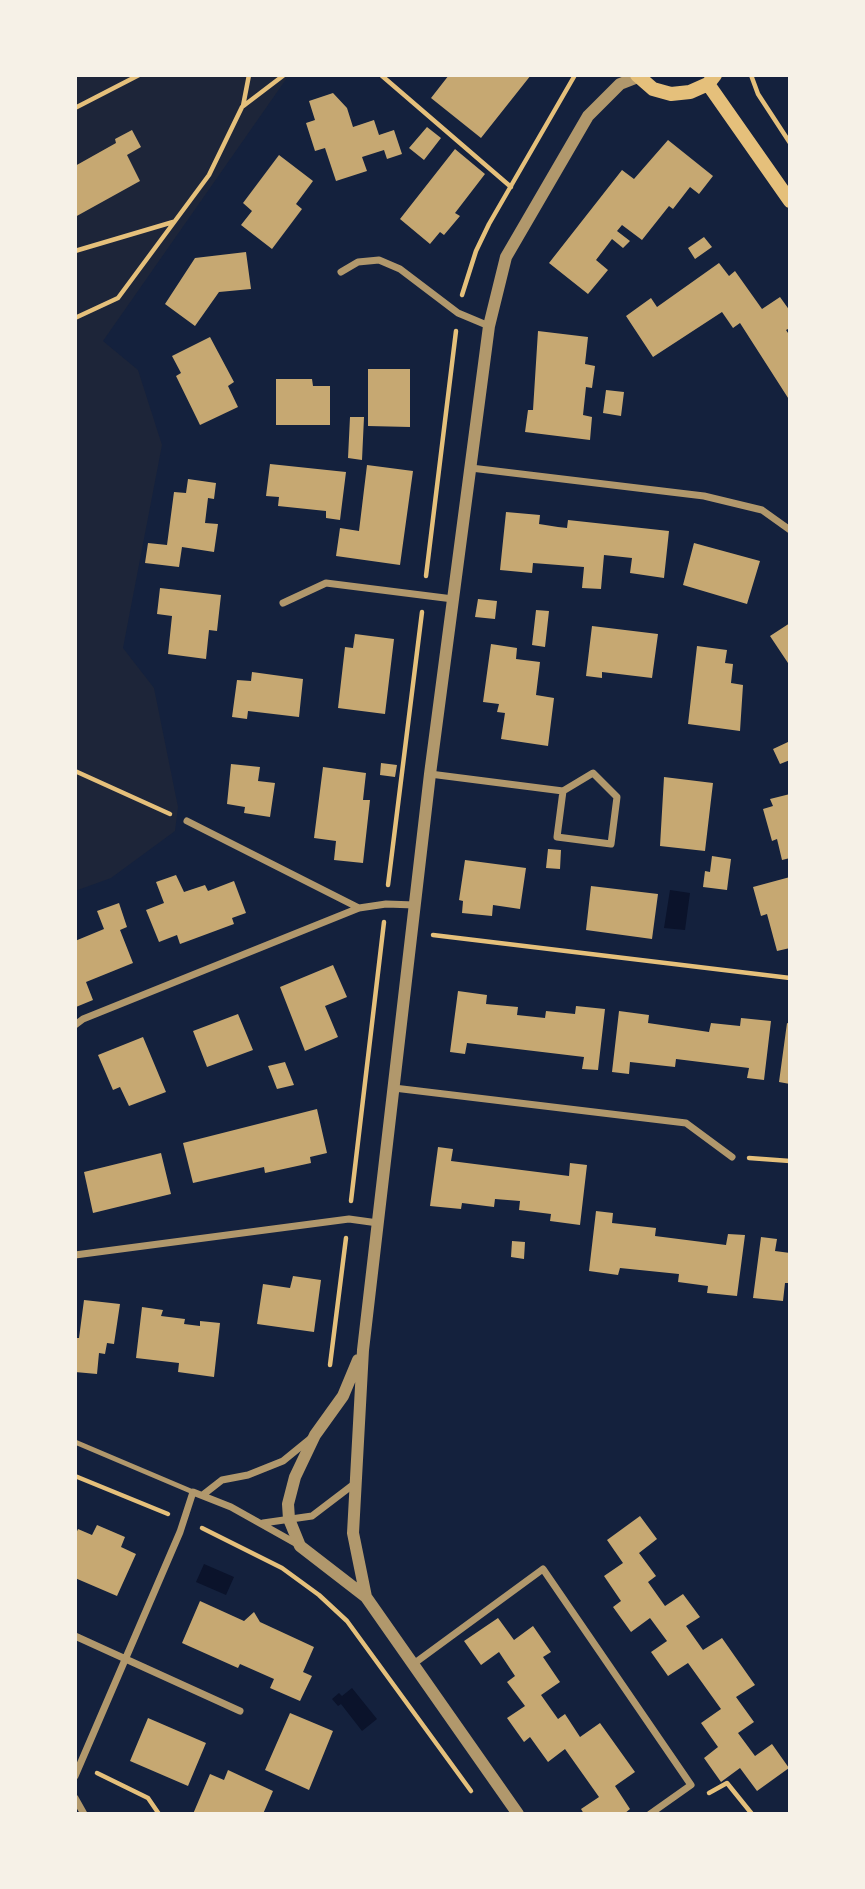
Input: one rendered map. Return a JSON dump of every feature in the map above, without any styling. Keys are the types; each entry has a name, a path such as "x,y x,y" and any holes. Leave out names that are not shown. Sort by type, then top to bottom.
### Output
{"main road":[{"path":"637,76 653,89 671,94 691,92 711,79 790,201"}],"street":[{"path":"366,1597 352,1533 363,1350 430,774 489,326 506,257 588,116 620,84 637,76"},
{"path":"341,272 358,262 379,260 400,269 457,313 489,326"},
{"path":"471,468 704,496 762,510 790,530"},
{"path":"283,603 326,583 453,599"},
{"path":"430,774 563,791 593,773 617,797 611,844 557,837 563,791"},
{"path":"187,821 359,908"},
{"path":"75,1026 83,1019 359,908 386,904 415,905"},
{"path":"394,1088 686,1123 732,1157"},
{"path":"75,1255 349,1219 378,1223"},
{"path":"300,1546 289,1519 288,1504 295,1477 315,1435 343,1396 363,1350"},
{"path":"204,1494 222,1480 248,1475 283,1461 315,1435"},
{"path":"262,1523 312,1516 354,1484"},
{"path":"75,1776 184,1521 193,1492 204,1494 262,1523 300,1546 366,1597 411,1665 518,1814"},
{"path":"411,1665 543,1569 691,1785 650,1814"},
{"path":"75,1636 240,1711"},
{"path":"75,1798 84,1814"}],"lane":[{"path":"75,1442 193,1492"}],"path":[{"path":"75,108 139,75"},
{"path":"75,318 118,299 209,175 242,107 249,75"},
{"path":"242,107 284,75"},
{"path":"381,75 511,187"},
{"path":"330,1370 457,313 476,251 575,75"},
{"path":"751,75 758,94 790,143"},
{"path":"75,251 174,222"},
{"path":"75,771 187,821"},
{"path":"412,932 790,978"},
{"path":"732,1157 790,1161"},
{"path":"75,1476 203,1528 282,1568 319,1595 347,1621 472,1792"},
{"path":"203,1528 204,1494"},
{"path":"79,1765 148,1798 159,1814"},
{"path":"691,1785 706,1794 727,1783 752,1814"}],"shaded area":[{"path":"75,75 289,75 103,341 138,370 162,445 123,648 154,688 178,807 175,831 111,878 75,891"},
{"path":"670,890 690,893 685,930 664,928"},
{"path":"204,1564 234,1577 226,1595 196,1582"},
{"path":"352,1688 377,1719 362,1731 341,1704 338,1706 332,1699 339,1693 342,1696"}],"building":[{"path":"449,75 531,75 481,138 431,98"},
{"path":"333,93 347,108 353,127 374,120 379,135 394,130 402,154 387,159 384,150 362,157 367,171 336,181 325,148 315,151 306,123 315,120 309,101"},
{"path":"427,127 441,138 424,160 409,148"},
{"path":"132,130 141,147 127,155 140,181 75,217 75,166 116,143 115,139"},
{"path":"668,140 713,176 699,194 690,187 673,209 669,206 642,240 622,225 617,231 630,241 623,248 612,239 596,260 608,270 588,294 549,263 622,170 634,179"},
{"path":"455,149 485,174 455,213 460,216 444,235 440,232 430,244 400,219"},
{"path":"279,155 313,181 296,204 302,209 272,249 241,225 252,211 243,203"},
{"path":"704,237 712,247 695,259 688,248"},
{"path":"246,252 251,289 219,292 195,326 165,304 195,258"},
{"path":"719,263 729,276 735,271 762,309 780,297 790,311 790,328 786,330 790,336 790,401 740,323 733,328 722,312 653,357 626,316 651,298 657,307"},
{"path":"538,331 588,337 585,364 595,366 592,388 586,387 583,415 592,417 590,440 525,432 528,410 533,410"},
{"path":"210,337 234,382 228,386 238,407 200,425 176,376 181,373 172,356"},
{"path":"368,369 410,369 410,427 368,426"},
{"path":"276,379 312,379 313,386 330,386 330,425 276,425"},
{"path":"606,390 624,392 621,416 603,413"},
{"path":"350,417 364,417 362,460 348,458"},
{"path":"270,464 346,472 340,520 326,518 326,511 278,506 279,497 266,496"},
{"path":"367,465 413,471 400,565 336,556 340,528 359,531"},
{"path":"188,479 216,483 214,499 208,498 205,523 218,524 214,552 182,547 179,567 145,563 148,543 167,545 174,492 186,493"},
{"path":"506,512 540,515 539,524 558,527 567,528 568,520 669,531 664,578 630,573 632,558 604,555 601,589 582,588 584,567 533,563 532,573 500,570"},
{"path":"694,543 760,561 747,604 683,585"},
{"path":"160,588 221,595 217,631 209,630 206,659 168,654 172,616 157,614"},
{"path":"478,599 497,601 495,619 475,617"},
{"path":"536,610 549,611 545,647 532,645"},
{"path":"790,623 790,666 770,636"},
{"path":"592,626 658,634 652,678 602,672 602,678 586,676"},
{"path":"355,634 394,639 385,714 338,708 345,647 353,648"},
{"path":"491,644 517,648 516,659 540,662 536,695 554,698 548,746 501,739 505,713 497,712 499,704 483,702"},
{"path":"697,646 727,650 725,663 733,664 731,683 743,685 740,731 688,724"},
{"path":"252,672 303,679 299,717 248,711 247,719 232,717 237,680 251,681"},
{"path":"788,742 790,760 780,764 773,749"},
{"path":"381,763 397,765 395,777 380,775"},
{"path":"231,764 260,767 258,781 275,783 270,817 244,813 245,807 227,804"},
{"path":"323,767 366,773 363,800 370,800 363,863 334,860 336,841 314,838"},
{"path":"664,777 713,783 705,851 660,846"},
{"path":"790,794 790,858 782,860 777,839 772,841 763,809 773,806 770,799"},
{"path":"548,849 561,850 560,869 546,868"},
{"path":"712,856 731,859 727,890 703,887 705,871 710,872"},
{"path":"465,860 526,868 520,909 493,905 492,916 462,913 463,901 459,900"},
{"path":"176,875 184,892 205,885 208,891 234,881 246,913 232,918 234,924 180,944 177,935 159,942 146,910 164,903 156,882"},
{"path":"790,877 790,948 777,951 767,914 761,916 753,887"},
{"path":"591,886 658,894 652,939 586,930"},
{"path":"119,903 127,927 120,930 133,963 86,982 93,1000 76,1007 75,941 104,929 97,911"},
{"path":"333,965 347,997 325,1006 338,1037 305,1051 280,987"},
{"path":"458,991 487,995 486,1004 518,1007 517,1015 545,1018 546,1011 575,1014 576,1006 605,1009 598,1070 582,1069 584,1057 467,1043 465,1054 450,1052"},
{"path":"619,1011 649,1015 648,1023 709,1032 711,1023 740,1026 741,1018 771,1021 764,1080 747,1078 749,1068 676,1059 675,1067 630,1062 629,1074 612,1072"},
{"path":"238,1014 253,1050 207,1067 193,1031"},
{"path":"787,1023 790,1024 790,1084 779,1082"},
{"path":"143,1037 166,1092 129,1106 120,1087 113,1090 98,1055"},
{"path":"285,1062 294,1085 277,1089 268,1066"},
{"path":"317,1109 327,1153 310,1157 311,1163 265,1173 264,1167 193,1183 183,1143"},
{"path":"438,1147 453,1149 451,1161 569,1176 570,1163 587,1165 580,1225 550,1221 551,1214 519,1210 520,1201 495,1199 494,1207 462,1203 461,1209 430,1206"},
{"path":"161,1153 171,1194 93,1213 84,1172"},
{"path":"596,1211 613,1213 612,1223 656,1228 655,1236 726,1245 728,1234 745,1235 737,1296 707,1293 708,1286 678,1282 679,1274 620,1268 618,1275 589,1271"},
{"path":"761,1237 777,1239 775,1251 790,1253 790,1283 785,1283 783,1301 753,1298"},
{"path":"512,1241 525,1242 524,1259 511,1257"},
{"path":"293,1276 321,1280 314,1332 257,1324 263,1284 290,1288"},
{"path":"84,1300 120,1304 114,1344 107,1343 105,1354 99,1353 97,1374 75,1372 75,1338 79,1338"},
{"path":"142,1307 163,1310 161,1316 185,1319 184,1324 200,1326 200,1321 220,1323 214,1377 178,1372 179,1363 136,1358"},
{"path":"640,1516 657,1539 639,1553 656,1576 648,1582 665,1606 683,1594 700,1617 686,1626 703,1650 722,1638 755,1685 736,1697 754,1722 738,1733 755,1756 772,1744 789,1768 757,1791 740,1768 721,1782 704,1758 718,1747 701,1723 721,1709 688,1663 668,1676 651,1652 667,1641 650,1618 631,1632 613,1607 621,1601 604,1576 623,1563 607,1540"},
{"path":"97,1525 125,1537 121,1547 136,1554 117,1596 75,1578 75,1536 78,1529 92,1535"},
{"path":"200,1601 244,1621 254,1612 260,1622 314,1647 303,1672 312,1676 300,1701 270,1688 274,1679 240,1664 238,1668 182,1643"},
{"path":"498,1618 514,1640 533,1626 551,1652 543,1657 560,1682 541,1695 558,1719 565,1714 580,1737 600,1723 635,1772 615,1786 630,1809 624,1814 584,1814 581,1809 599,1797 565,1749 548,1762 530,1737 524,1742 507,1718 525,1706 507,1682 515,1676 499,1652 481,1665 464,1641"},
{"path":"290,1713 333,1731 309,1790 265,1770"},
{"path":"148,1718 206,1743 188,1786 130,1761"},
{"path":"228,1770 273,1791 263,1814 193,1814 210,1774 224,1780"}]}
